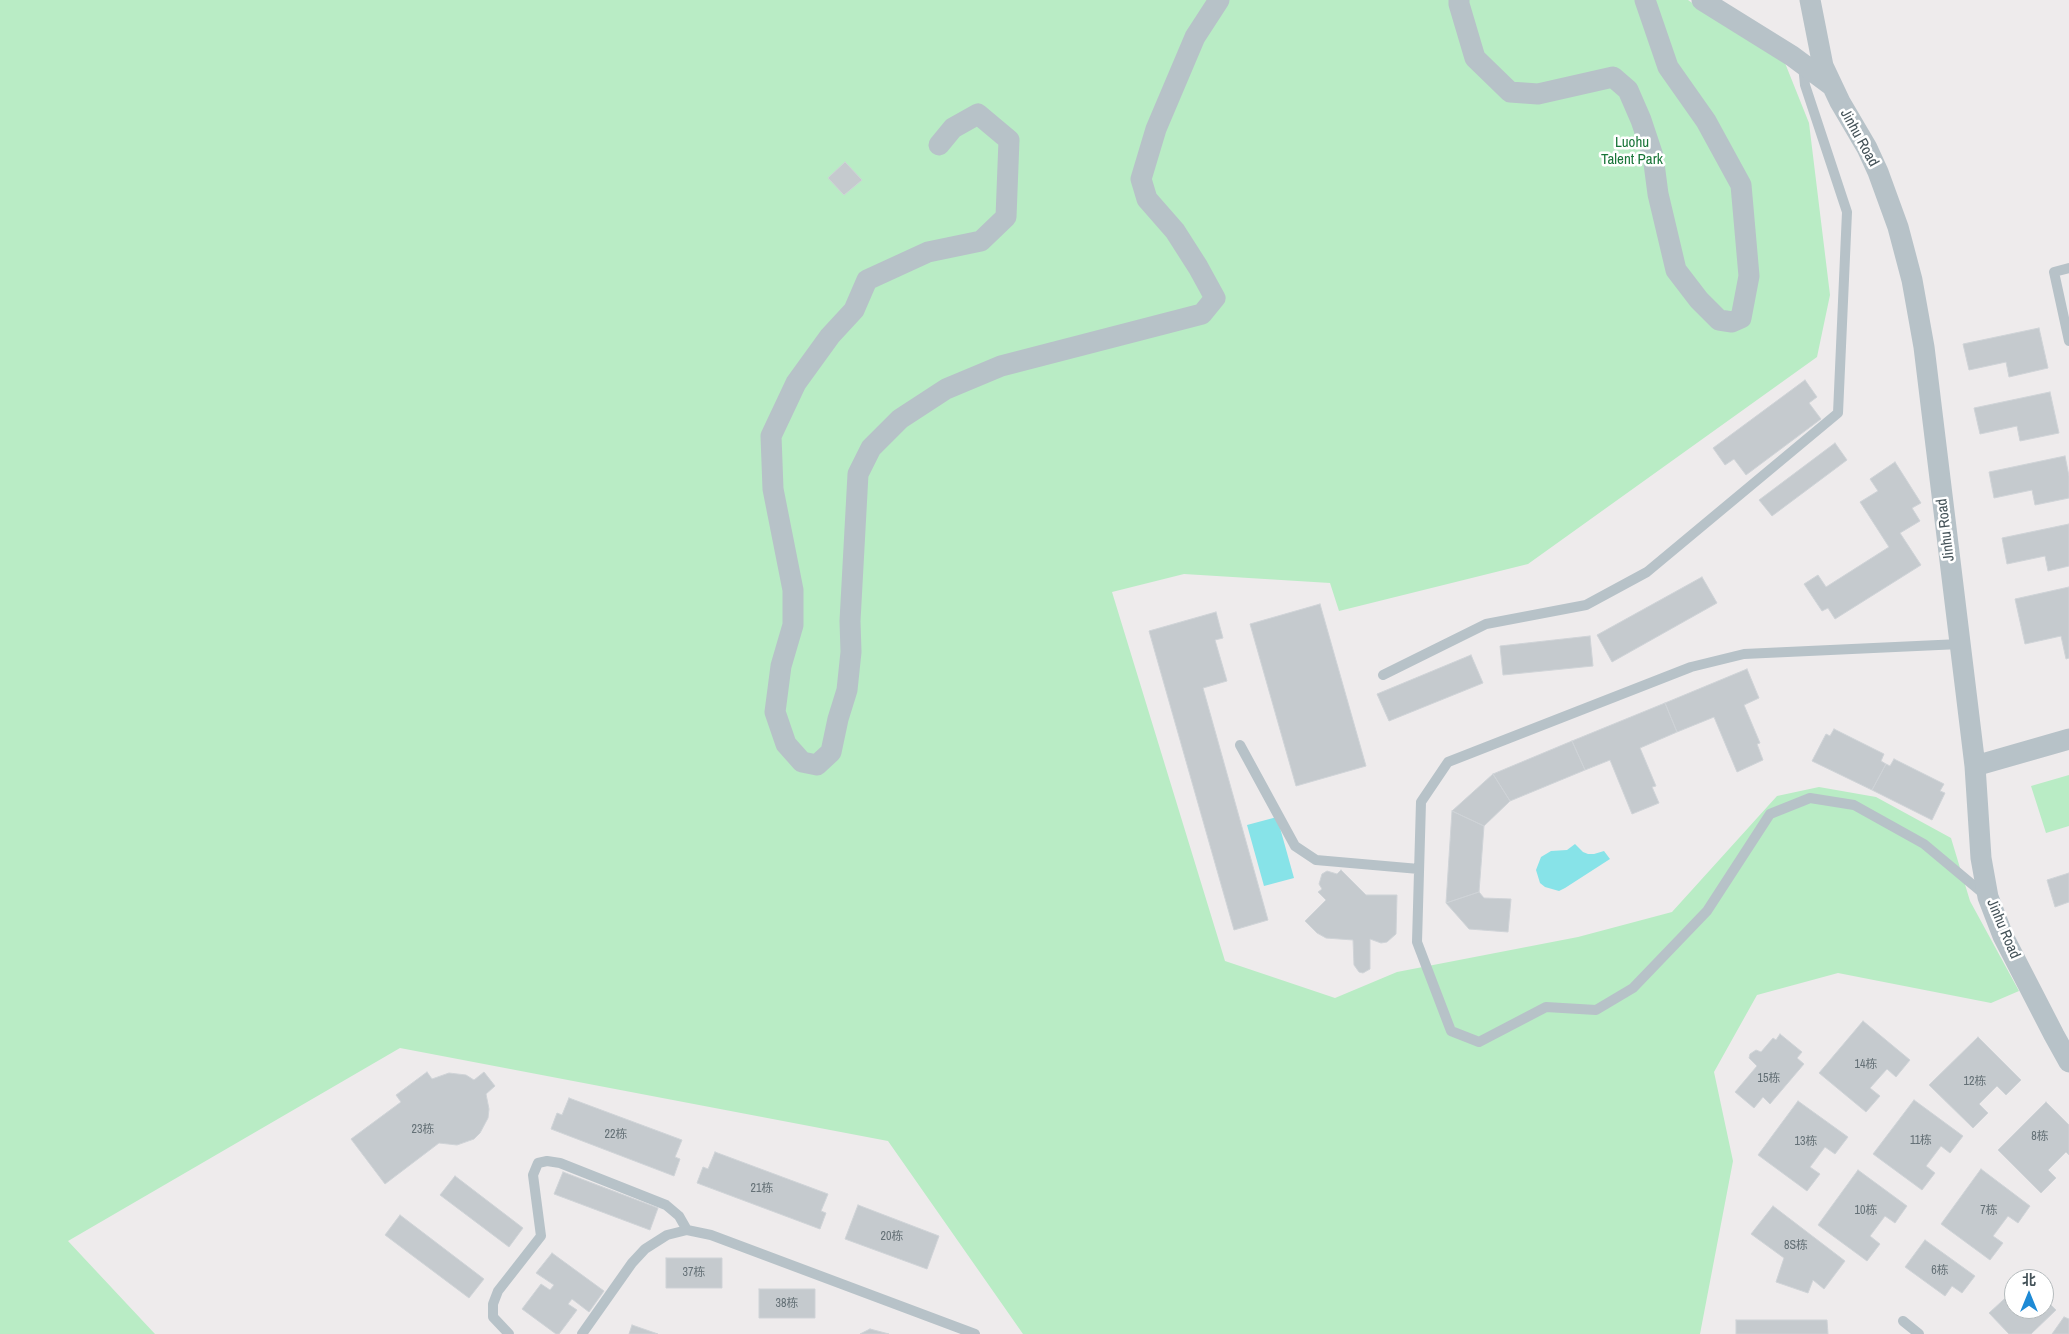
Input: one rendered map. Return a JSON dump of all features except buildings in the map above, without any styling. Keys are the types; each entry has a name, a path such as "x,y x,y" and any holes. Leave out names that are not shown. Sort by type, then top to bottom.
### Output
{"street":[{"path":"940,145 953,128 978,114 1009,140 1006,217 981,241 928,252 867,280 854,310 830,336 796,383 771,436 773,490 793,590 793,625 780,666 775,712 786,744 802,762 817,765 831,752 847,690 851,652 850,621 858,474 871,448 900,419 946,389 1001,366 1202,314 1215,298 1198,267 1174,231 1147,199 1141,179 1156,129 1192,46 1219,0"},
{"path":"1459,0 1475,58 1510,92 1538,94 1612,77 1628,90 1642,120 1653,156 1658,194 1676,270 1699,300 1720,320 1732,322 1742,318 1749,276 1741,185 1706,121 1668,67 1645,0"},
{"path":"1702,0 1803,64 1831,85"},
{"name":"Jinhu Road","path":"1810,0 1823,66 1831,85 1867,148 1878,172 1898,227 1912,280 1924,347 1975,766 1981,858 1988,897 2003,936 2069,1062"},
{"path":"1975,766 2069,738"}],"lane":[{"path":"1383,675 1486,624 1586,605 1647,572 1838,413 1847,212 1805,85 1803,64"},
{"path":"2069,268 2054,272 2069,341"},
{"path":"1960,644 1744,654 1691,667 1448,762 1420,802 1418,942 1451,1031 1480,1042 1546,1007 1596,1010 1633,988 1707,911 1770,814 1810,798 1854,804 1924,844 1988,897"},
{"path":"1240,745 1296,846 1316,860 1419,869"},
{"path":"509,1334 493,1318 493,1304 498,1291 541,1236 533,1175 538,1163 548,1161 560,1163 666,1205 679,1216 687,1230"},
{"path":"582,1334 632,1263 645,1249 667,1235 687,1230 711,1235 975,1334"},
{"path":"1903,1321 1919,1334"}],"green space":[{"name":"Luohu Talent Park","path":"0,0 1688,0 1712,17 1783,58 1809,123 1830,295 1817,357 1528,564 1339,611 1330,583 1184,574 1112,592 1225,961 1335,998 1397,972 1578,937 1672,912 1777,796 1819,787 1876,797 1951,838 1970,901 2019,991 1991,1003 1838,973 1757,995 1714,1072 1733,1161 1700,1334 1023,1334 888,1141 400,1048 68,1241 155,1334 0,1334"},
{"path":"2069,775 2069,826 2046,833 2031,786"}],"water":[{"path":"1277,817 1294,878 1264,886 1247,825"},
{"path":"1575,844 1588,854 1604,851 1610,859 1559,891 1545,887 1540,883 1536,870 1541,857 1551,851 1567,850"}]}
